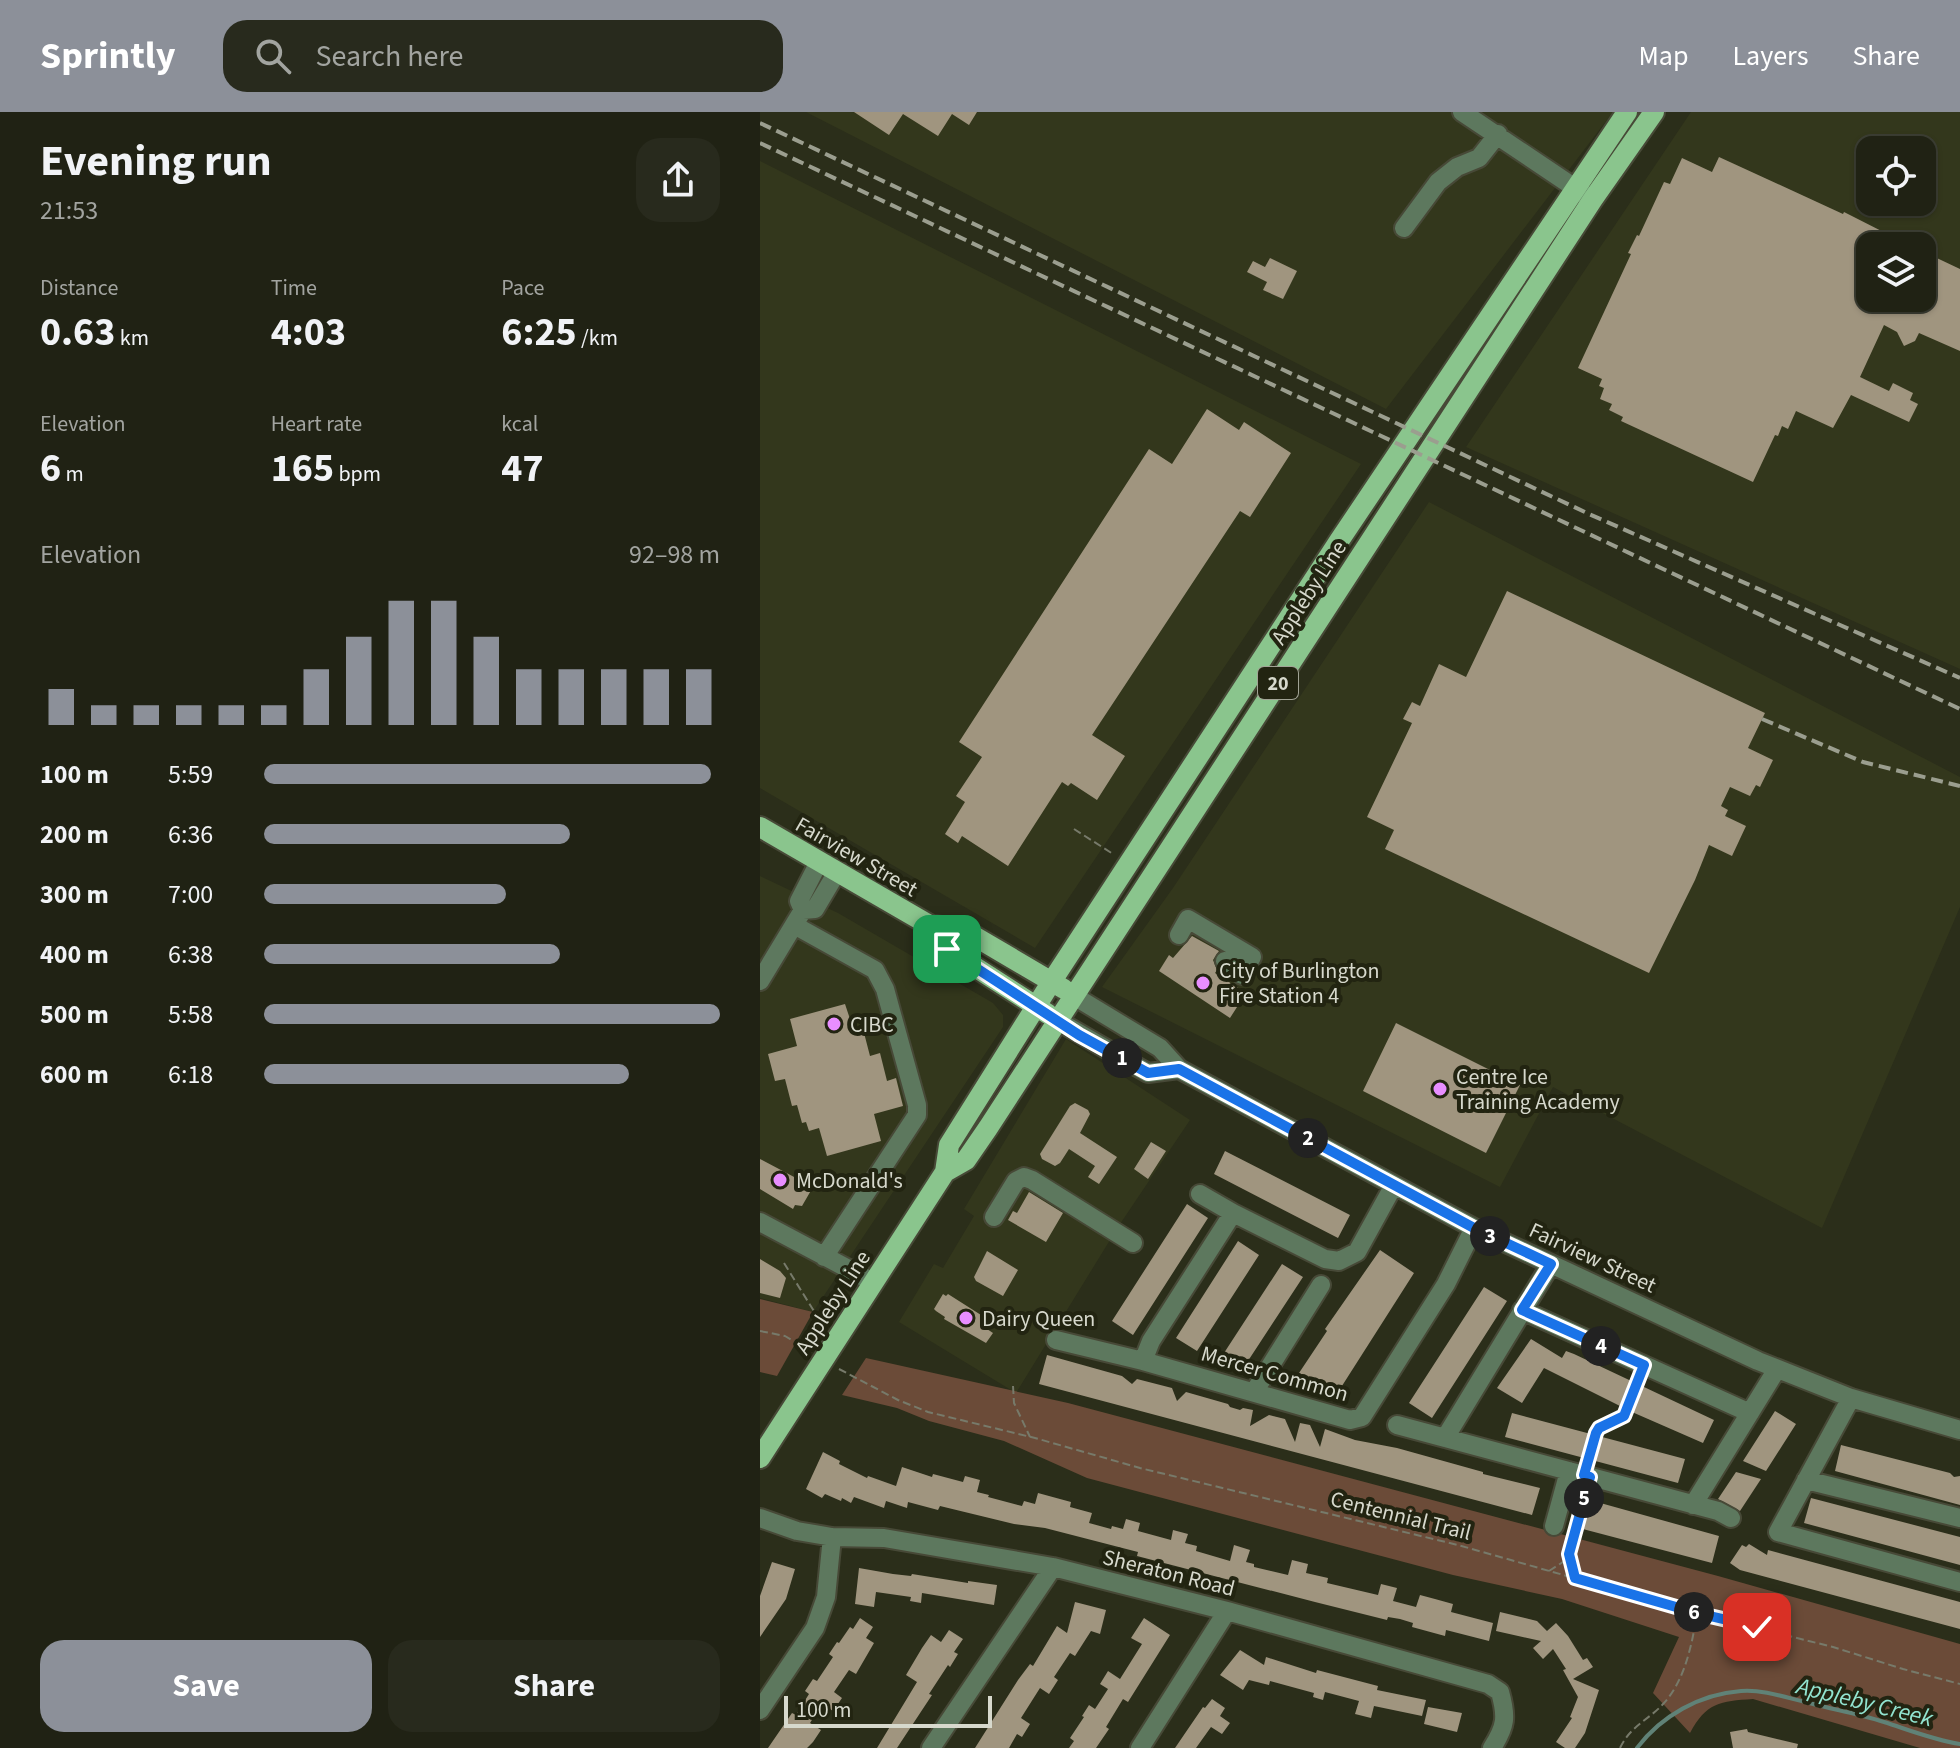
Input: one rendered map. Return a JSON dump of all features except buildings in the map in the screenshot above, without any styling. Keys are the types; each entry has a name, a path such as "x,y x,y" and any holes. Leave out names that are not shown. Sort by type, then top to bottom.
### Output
{"main road":[{"name":"Appleby Line","path":"760,1458 945,1172 949,1145 1052,981 1339,541 1627,112"},
{"name":"Appleby Line","path":"945,1172 966,1160 1593,199 1654,112"},
{"name":"Fairview Street","path":"760,827 931,926 962,929 1074,996"},
{"name":"Fairview Street","path":"931,926 947,949 1058,1021"}],"street":[{"path":"1462,112 1593,199"},
{"path":"1404,228 1438,182 1457,167 1479,158 1498,134"},
{"path":"760,981 798,918 799,901 828,867"},
{"path":"798,918 875,970 885,989 917,1105 917,1115 824,1257"},
{"path":"1179,935 1188,919 1252,957 1242,975 1225,961"},
{"name":"Fairview Street","path":"1074,996 1160,1048 1179,1069 1474,1228 1777,1369 1851,1398 1960,1430"},
{"name":"Fairview Street","path":"1058,1021 1148,1073 1179,1069"},
{"path":"994,1217 1016,1181 1024,1177 1133,1243"},
{"path":"1200,1194 1325,1259 1339,1261 1357,1252 1394,1185"},
{"path":"1143,1361 1151,1341 1233,1213"},
{"path":"760,1222 873,1282"},
{"name":"Mercer Common","path":"1056,1340 1143,1361 1350,1420 1362,1417 1446,1284 1474,1228"},
{"path":"1445,1438 1551,1264"},
{"path":"1254,1392 1321,1285"},
{"path":"1522,1310 1750,1413"},
{"path":"1693,1505 1777,1369"},
{"path":"1851,1398 1778,1532 1960,1582"},
{"path":"1397,1425 1718,1511 1731,1518"},
{"path":"1554,1526 1581,1474"},
{"path":"1806,1480 1960,1518"},
{"name":"Sheraton Road","path":"760,1518 797,1531 832,1537 884,1538 1053,1567 1227,1611 1488,1684 1500,1692 1504,1709 1504,1729 1492,1748"},
{"path":"760,1710 815,1628 826,1597 832,1537"},
{"path":"931,1748 1053,1567"},
{"path":"1140,1748 1227,1611"}],"path":[{"path":"1074,829 1114,855"},
{"path":"784,1263 817,1316"},
{"path":"760,1331 780,1334 808,1349"},
{"path":"1575,1578 1569,1554 1581,1474 1599,1428 1624,1416 1644,1365"},
{"name":"Centennial Trail","path":"838,1369 928,1412 1140,1468 1458,1545 1960,1684"},
{"path":"1013,1386 1014,1403 1030,1437"},
{"path":"1548,1571 1563,1562 1569,1554"},
{"path":"1620,1748 1641,1720 1664,1703 1679,1678 1693,1637 1697,1613"}],"shaded area":[{"path":"806,112 1613,112 1386,409"},
{"path":"1691,112 1960,112 1960,669 1466,447"},
{"path":"760,161 1361,464 1035,948 760,788"},
{"path":"1429,502 1960,777 1960,907 1822,1228 1553,1087 1500,1187 1102,987 1173,888"},
{"path":"760,876 838,913 993,1003 1003,1015 1003,1027 813,1312 760,1298"},
{"path":"1066,1039 1190,1120 1118,1227 1016,1393 899,1322 934,1264 943,1268 974,1216 964,1209"},
{"path":"760,1299 813,1312 777,1376 760,1372"},
{"path":"866,1358 1068,1403 1718,1576 1960,1644 1960,1748 1920,1748 1753,1699 1715,1706 1702,1715 1690,1733 1653,1693 1679,1637 1562,1599 1453,1575 1087,1478 1004,1441 929,1421 897,1408 842,1395"}],"waterway":[{"name":"Appleby Creek","path":"1637,1748 1658,1726 1696,1702 1726,1693 1750,1691 1857,1714 1960,1744"}],"railway":[{"path":"760,123 1589,514 1960,678"},
{"path":"760,143 1960,709"},
{"path":"1762,719 1863,762 1960,786"}],"place":[{"name":"City of Burlington Fire Station 4","path":"1203,983"},
{"name":"CIBC","path":"834,1024"},
{"name":"Centre Ice Training Academy","path":"1440,1089"},
{"name":"McDonald's","path":"780,1180"},
{"name":"Dairy Queen","path":"966,1318"}],"route":[{"path":"947,949 1079,1035 1148,1073 1179,1069 1474,1228 1551,1264 1522,1310 1644,1365 1624,1416 1599,1428 1596,1433 1584,1475 1590,1477 1569,1554 1575,1578 1757,1627"}]}
